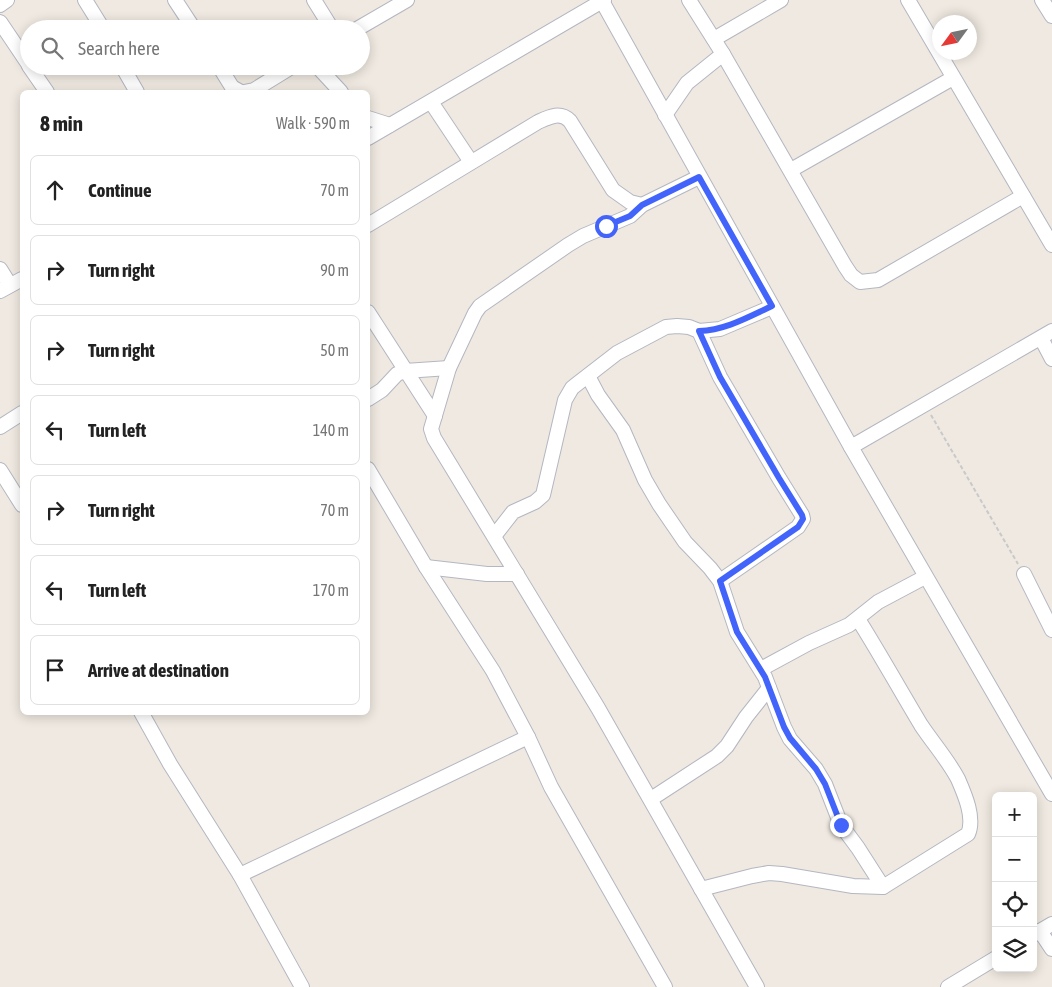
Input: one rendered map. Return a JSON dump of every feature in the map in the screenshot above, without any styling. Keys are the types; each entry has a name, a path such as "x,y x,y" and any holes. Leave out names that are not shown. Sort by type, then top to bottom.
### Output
{"street":[{"path":"0,5 7,0"},
{"path":"86,0 98,20"},
{"path":"175,0 188,20"},
{"path":"314,0 326,20"},
{"path":"370,21 407,0"},
{"path":"689,0 723,54 845,266 850,274 860,282 878,280 1023,196"},
{"path":"714,39 781,0"},
{"path":"908,0 1052,245"},
{"path":"1042,0 1052,16"},
{"path":"370,137 603,1 699,177 925,577 1047,773 1052,794"},
{"path":"0,22 20,52"},
{"path":"665,115 687,83 723,54"},
{"path":"35,75 46,90"},
{"path":"127,75 136,90"},
{"path":"224,75 232,87 239,90"},
{"path":"254,90 278,75"},
{"path":"325,75 338,90"},
{"path":"791,170 953,78"},
{"path":"431,102 471,162"},
{"path":"370,224 538,122 560,115 565,116 570,121 613,190 630,202 642,205"},
{"path":"370,119 390,125"},
{"path":"699,177 642,205 630,216 583,236 480,306 449,368 431,429 432,435 598,708 757,987"},
{"path":"0,269 11,285"},
{"path":"494,535 513,512 534,502 543,495 565,400 572,388 617,353 666,327 689,327 699,331 720,329 772,306"},
{"path":"370,315 435,416"},
{"path":"699,331 720,377 803,519 798,527 720,581"},
{"path":"851,447 1046,334 1052,359"},
{"path":"370,399 382,390 397,374 405,371 449,368"},
{"path":"588,376 603,404 616,418 623,430 645,480 670,521 685,542 720,581 737,632 761,670 784,727 790,738 816,769 825,784 841,825 883,887"},
{"path":"0,427 20,414"},
{"path":"0,470 20,502"},
{"path":"370,472 426,567 493,671 528,737 551,787 665,987"},
{"path":"426,567 487,574 517,574"},
{"path":"1024,574 1052,630"},
{"path":"761,670 858,619 878,602 925,577"},
{"path":"701,889 752,876 769,874 782,874 852,886 883,887 968,834 972,827 971,819 965,796 957,778 920,723 858,619"},
{"path":"651,799 717,756 727,746 746,717 769,688"},
{"path":"143,715 170,764 240,875 302,987"},
{"path":"240,875 528,737"},
{"path":"1042,930 1052,950"},
{"path":"948,987 992,960"}],"path":[{"path":"925,404 1024,574"}],"route":[{"path":"606,226 630,216 642,205 699,177 772,306 729,326 710,331 699,331 720,377 803,519 798,527 720,581 737,632 755,658 765,677 784,727 790,738 816,769 825,784 841,825"}]}
